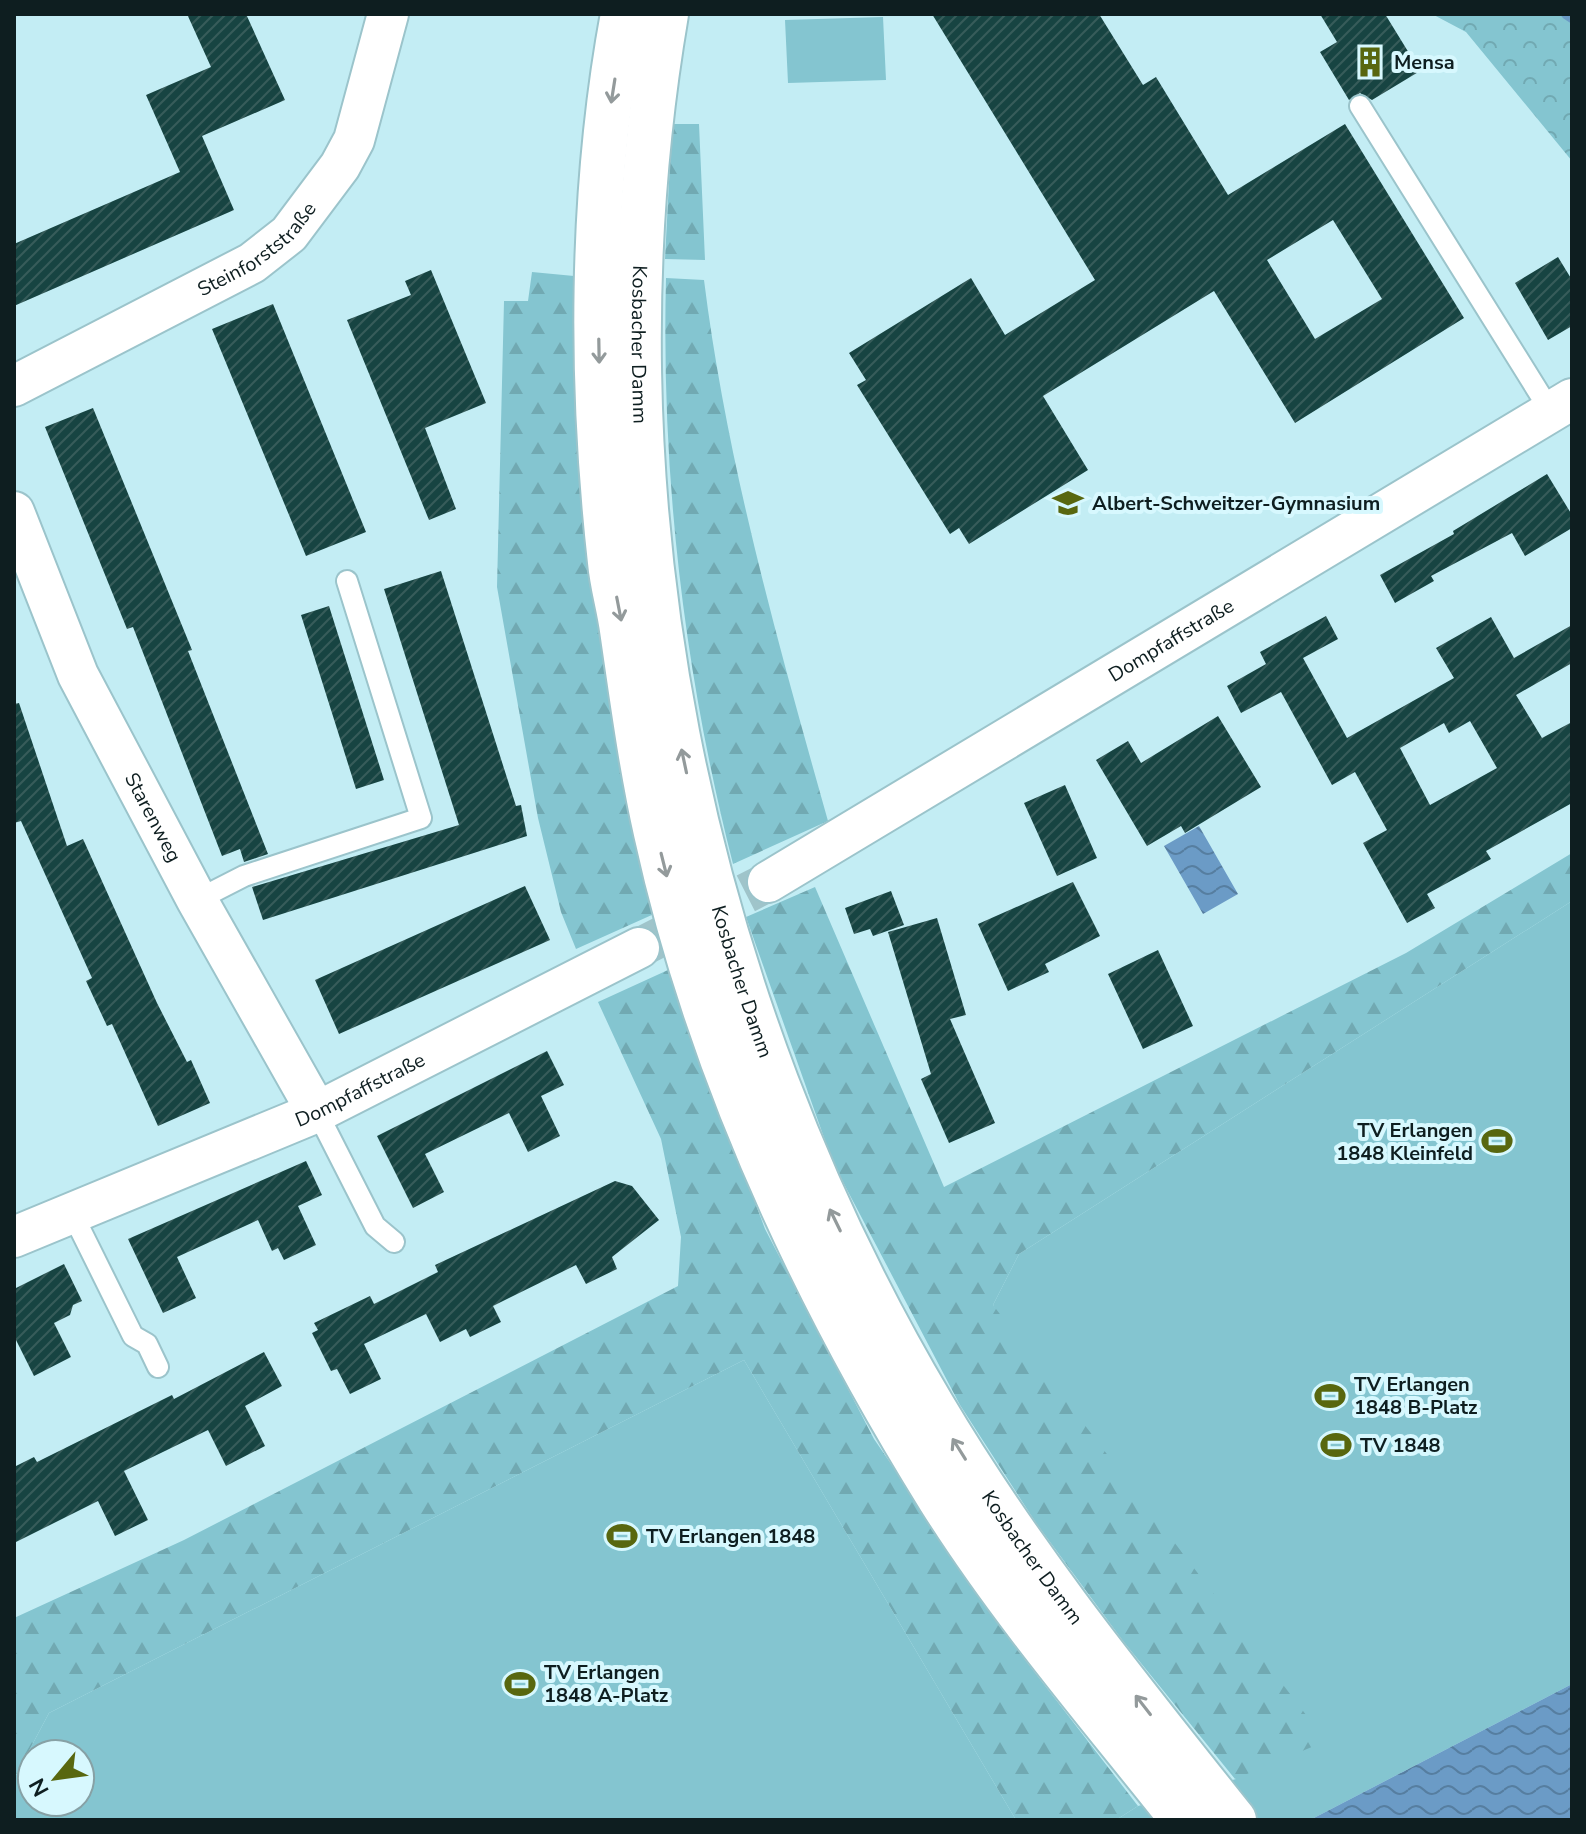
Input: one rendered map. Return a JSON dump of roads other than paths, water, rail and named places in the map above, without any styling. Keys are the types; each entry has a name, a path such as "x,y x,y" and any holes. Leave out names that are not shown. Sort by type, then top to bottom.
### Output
{"street":[{"name":"Steinforststraße","path":"14,386 252,263 289,234 332,177 354,140 388,14"},
{"name":"Kosbacher Damm","path":"623,14 609,113 598,317 601,438 610,566 631,705 656,833 685,941 716,1038 765,1166 825,1298 952,1516 1041,1641 1173,1776 1234,1820"},
{"name":"Kosbacher Damm","path":"666,14 656,74 646,193 639,409 668,675 687,776 728,937 764,1046 826,1201 901,1352 961,1453 1173,1776 1183,1820"},
{"name":"Dompfaffstraße","path":"768,882 1562,406"},
{"name":"Starenweg","path":"14,512 78,675 197,900 317,1112"},
{"name":"Dompfaffstraße","path":"14,1237 317,1112 639,948"}],"lane":[{"path":"1360,106 1562,406"},
{"path":"197,900 244,876 421,818 347,581"},
{"path":"317,1112 375,1226 394,1242"},
{"path":"73,1215 133,1336 147,1344 158,1367"}],"water":[{"path":"1199,826 1238,894 1203,914 1164,846"},
{"path":"1572,1684 1572,1820 1310,1820"}],"waterway":[{"path":"1566,14 1572,18"}],"tunnel":[{"path":"639,948 768,882"}],"place":[{"name":"Mensa","path":"1370,62"},
{"name":"Albert-Schweitzer-Gymnasium","path":"1068,503"},
{"name":"TV Erlangen 1848 Kleinfeld","path":"1497,1141"},
{"name":"TV Erlangen 1848 B-Platz","path":"1330,1396"},
{"name":"TV 1848","path":"1336,1445"},
{"name":"TV Erlangen 1848","path":"622,1536"},
{"name":"TV Erlangen 1848 A-Platz","path":"520,1684"}]}
